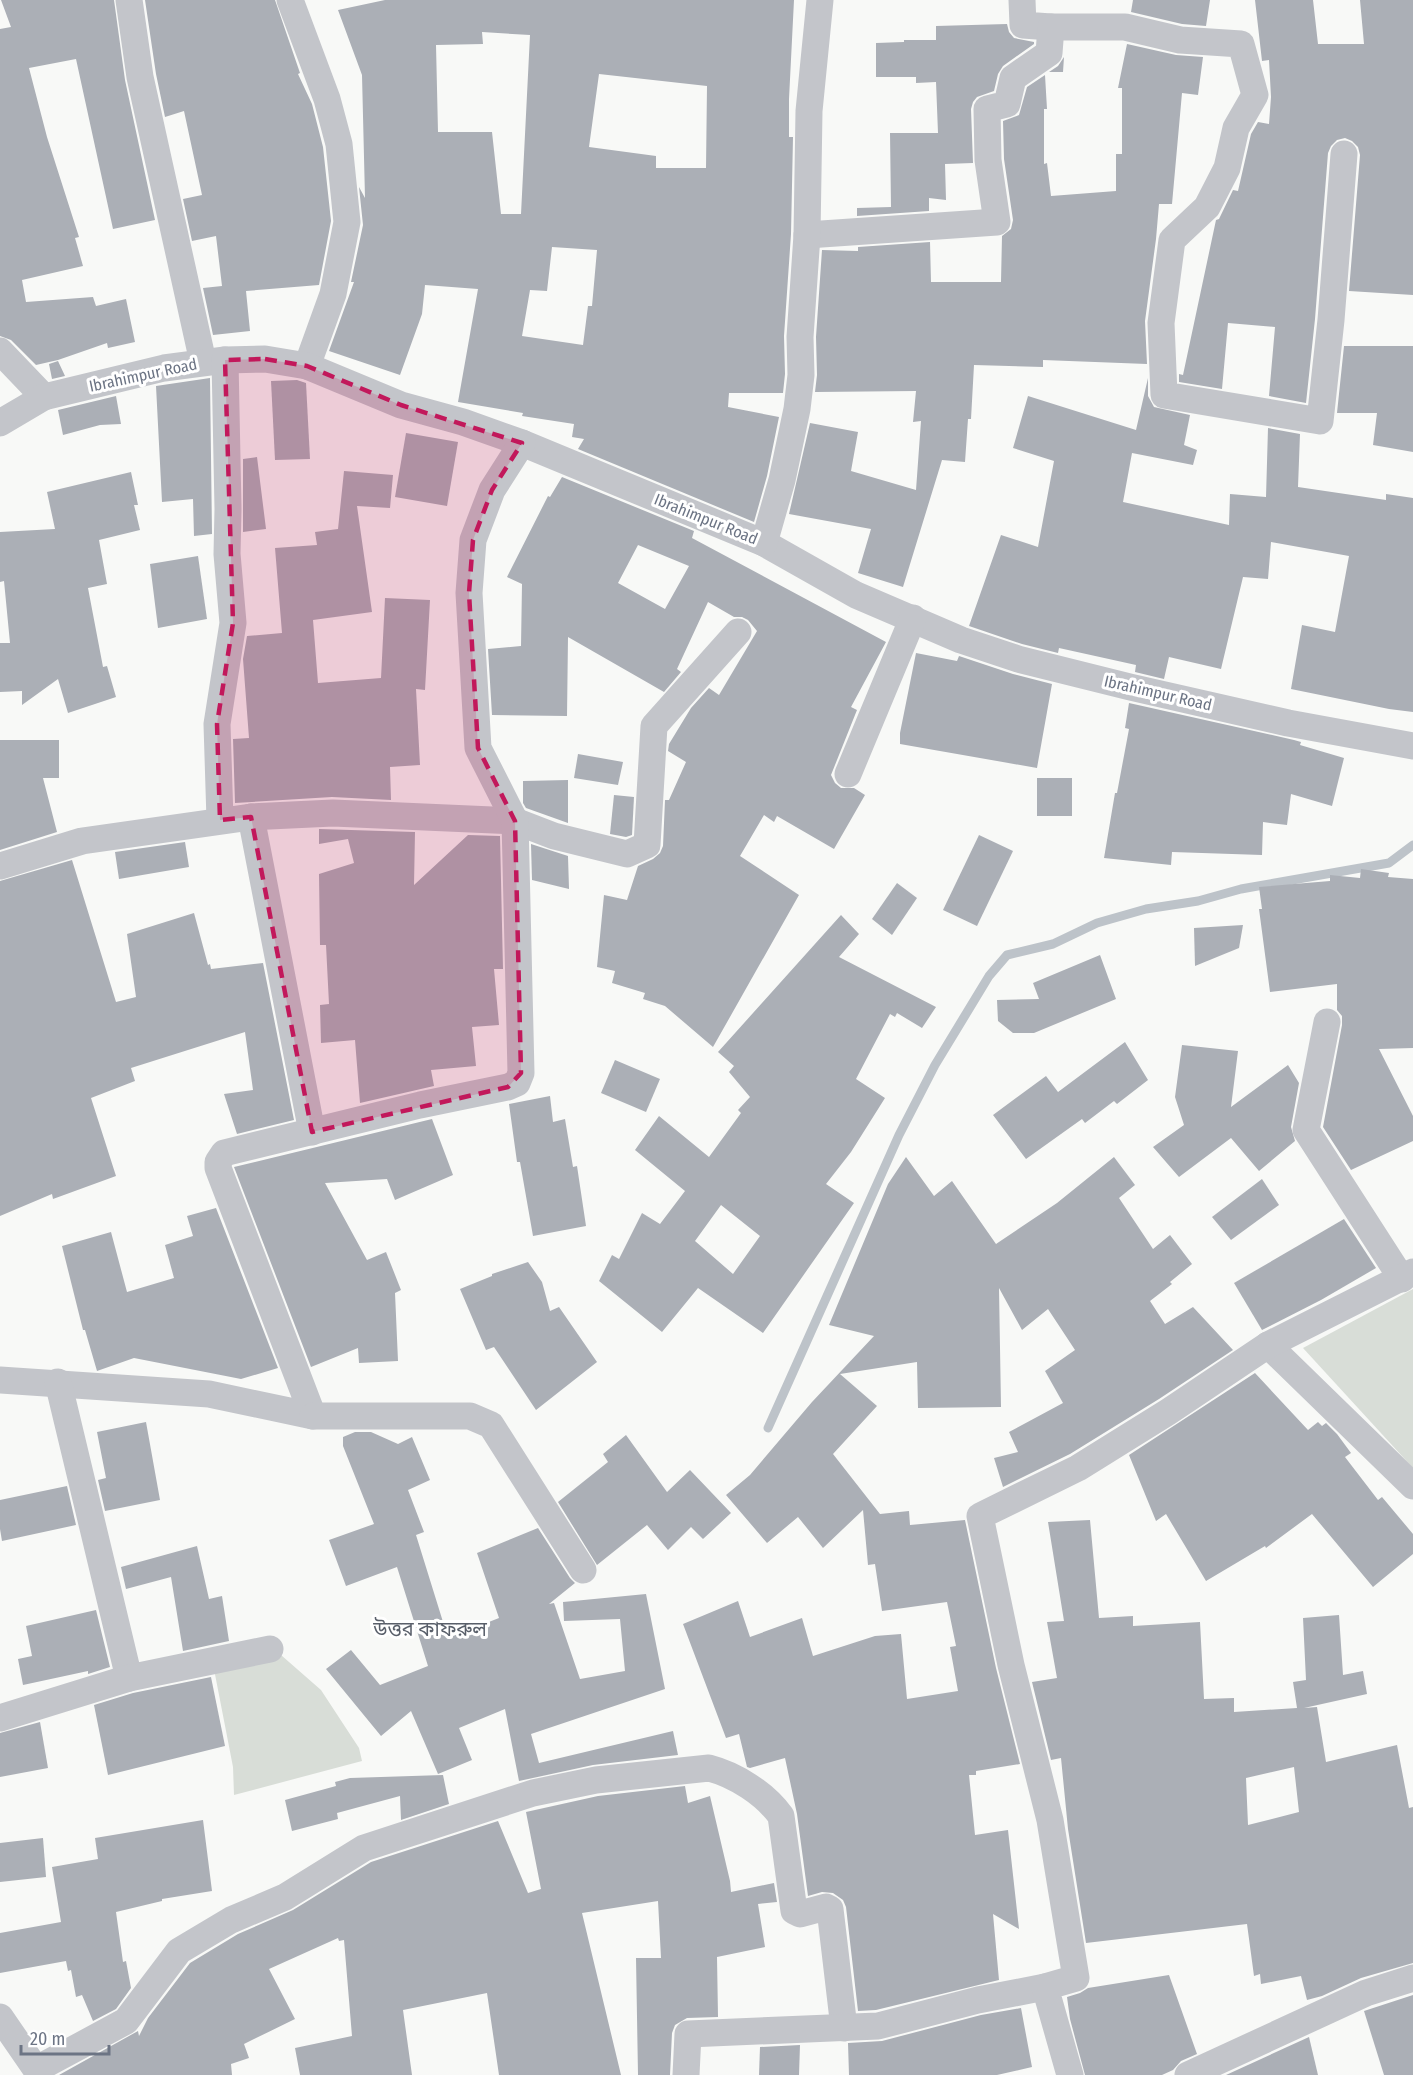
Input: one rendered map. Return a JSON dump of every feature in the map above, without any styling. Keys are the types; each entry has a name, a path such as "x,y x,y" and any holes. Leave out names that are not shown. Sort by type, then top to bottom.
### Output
{"street":[{"path":"129,0 140,77 214,361 228,509 227,554 233,623 217,724 220,820"},
{"path":"291,0 327,99 339,144 347,222 333,294 307,366"},
{"path":"764,543 782,480 797,409 801,375 800,337 807,235 809,111 820,0"},
{"path":"1022,0 1023,26 1125,27 1180,40 1241,44 1255,95 1236,128 1227,168 1207,207 1173,240 1161,323 1164,395 1320,421 1331,320 1344,154"},
{"path":"807,235 997,222 988,160 987,109 1007,104 1013,78 1049,52 1051,27"},
{"path":"0,351 44,397"},
{"name":"Ibrahimpur Road","path":"0,423 44,397 164,368 214,361 265,359 307,366 400,405 463,422 522,444 764,543 856,595 961,640 1030,662 1288,723 1413,746"},
{"path":"313,1416 218,1162 224,1153 420,1105 508,1087 517,1083 522,1073 515,821 478,748 469,593 472,540 492,490 522,444"},
{"path":"848,774 913,618"},
{"path":"0,866 82,841 220,820 333,813 515,821 554,836 627,854 646,845 654,726 738,632"},
{"path":"251,817 312,1132"},
{"path":"686,2075 688,2034 878,2026 1076,1978 1050,1820 1011,1665 980,1516 1078,1468 1168,1412 1268,1345 1408,1276 1306,1130 1327,1022"},
{"path":"1268,1345 1413,1486"},
{"path":"0,1380 58,1382 209,1394 313,1416 470,1416 491,1425 583,1570"},
{"path":"58,1382 129,1678"},
{"path":"0,1718 129,1678 270,1649"},
{"path":"0,2017 38,2072 126,2021 179,1951 231,1920 285,1897 364,1848 533,1793 596,1780 709,1768 726,1773 772,1803 781,1816 794,1911 800,1914 826,1907 830,1909 844,2028"},
{"path":"1188,2075 1223,2068 1366,1993 1413,1978"},
{"path":"1045,1987 1070,2075"}],"highlighted area":[{"path":"265,359 307,366 401,405 522,443 492,490 473,540 469,593 478,748 515,821 521,1073 508,1087 312,1132 251,817 220,820 217,724 233,623 225,360"}],"shaded area":[{"path":"1413,1289 1413,1468 1303,1348"},
{"path":"281,1655 321,1690 359,1748 362,1761 234,1795 233,1767 213,1664"}],"building":[{"path":"1,0 114,0 125,80 155,220 113,229 76,59 29,68 47,137 79,237 75,238 83,266 22,280 26,302 93,297 96,306 126,299 135,342 108,348 107,343 36,365 11,340 0,336 0,29 11,27"},
{"path":"145,0 275,0 300,73 298,74 312,104 323,147 331,221 319,285 246,291 250,331 213,335 203,288 222,286 216,236 192,241 183,199 202,195 184,111 165,117"},
{"path":"385,0 794,0 789,99 789,137 793,137 791,234 784,336 783,393 729,393 728,407 779,417 767,476 754,522 578,449 584,439 572,437 574,424 522,416 523,413 458,402 478,289 425,285 422,314 400,375 329,351 354,282 351,282 363,225 359,187 365,198 362,75 338,10","holes":["482,32 530,35 521,214 501,214 492,132 438,132 436,45 483,44","599,74 707,86 706,168 656,168 656,156 589,147","552,247 597,250 592,306 588,306 583,345 522,336 530,290 547,291"]},
{"path":"1133,0 1210,0 1206,26 1182,24 1131,12"},
{"path":"1255,0 1313,0 1318,44 1364,44 1360,0 1413,0 1413,295 1349,291 1360,155 1358,147 1352,141 1345,138 1337,140 1328,153 1306,403 1269,396 1275,327 1228,323 1222,389 1179,382 1179,374 1183,375 1216,220 1219,219 1233,190 1238,191 1251,134 1258,122 1269,124 1271,97 1269,60 1262,61"},
{"path":"1007,24 1014,38 1034,42 1034,44 1003,66 998,74 994,91 977,97 973,102 971,109 973,163 945,164 946,200 929,198 929,211 857,216 857,208 891,207 890,133 938,133 936,82 916,83 916,77 876,77 876,43 936,40 936,26"},
{"path":"1127,44 1176,55 1203,57 1198,95 1182,93 1172,204 1159,204 1145,321 1147,364 1043,360 1043,367 974,365 971,419 968,419 965,462 942,460 903,587 858,573 871,529 789,514 810,423 858,432 851,471 916,490 921,421 913,422 916,391 815,392 822,250 858,251 858,247 930,242 931,282 1001,282 1002,236 1011,229 1013,220 1004,159 1003,121 1019,115 1027,87 1045,75 1047,109 1044,109 1044,164 1047,163 1051,196 1116,191 1116,154 1122,154 1122,88 1118,88"},
{"path":"1064,57 1063,72 1049,72 1058,66"},
{"path":"1344,346 1413,346 1413,452 1373,445 1377,413 1337,413"},
{"path":"58,361 65,376 52,379 49,364"},
{"path":"210,378 212,534 194,536 193,499 162,502 156,386"},
{"path":"1148,378 1148,396 1154,407 1190,415 1184,445 1197,450 1193,465 1132,453 1123,502 1229,525 1230,494 1266,497 1268,428 1300,434 1298,487 1386,500 1386,494 1413,498 1413,712 1291,689 1302,625 1335,632 1349,556 1271,542 1268,579 1243,577 1221,669 1169,657 1164,679 1135,672 1136,665 1059,648 1058,653 1022,644 969,626 1001,535 1038,547 1054,461 1013,448 1028,396 1136,430"},
{"path":"297,380 306,383 310,459 275,460 271,381"},
{"path":"116,396 121,424 100,425 63,435 58,410"},
{"path":"406,433 458,442 447,506 395,497"},
{"path":"257,457 266,529 243,532 243,459"},
{"path":"344,471 393,475 390,508 357,506 372,612 313,620 318,683 381,678 385,598 430,600 425,690 416,689 420,765 390,767 391,800 332,797 235,803 233,739 249,738 243,659 247,636 282,633 275,548 317,545 315,532 338,529"},
{"path":"131,472 138,505 134,505 140,530 99,540 107,584 88,588 103,667 107,666 116,697 68,713 58,679 22,705 22,691 0,692 0,643 10,643 4,581 0,582 0,532 55,529 47,492"},
{"path":"562,477 694,531 692,538 886,642 851,707 857,710 831,775 841,788 854,788 865,795 834,849 777,816 774,822 764,815 740,856 799,895 713,1047 665,1006 643,999 645,993 612,983 615,971 597,967 604,895 627,900 638,866 660,853 663,846 665,800 669,800 686,762 668,751 669,744 691,708 709,688 719,695 757,631 748,620 734,617 708,602 677,669 681,672 664,692 568,637 567,716 492,715 488,649 521,646 522,584 507,577 548,496 550,497","holes":["638,545 689,566 665,609 618,583"]},
{"path":"198,556 207,619 158,628 150,564"},
{"path":"916,653 957,661 959,656 1052,684 1037,768 900,744 900,733"},
{"path":"1129,703 1294,740 1301,742 1300,745 1344,758 1332,806 1291,794 1287,825 1263,822 1262,855 1172,852 1171,865 1104,858 1129,729 1125,728"},
{"path":"0,740 59,740 59,778 43,778 57,832 0,850"},
{"path":"578,754 623,762 618,785 574,778"},
{"path":"1037,778 1072,778 1072,816 1037,816"},
{"path":"568,780 568,823 526,808 523,803 523,781"},
{"path":"614,795 634,797 632,835 626,837 610,834"},
{"path":"319,829 415,832 414,885 468,835 500,836 503,969 494,969 499,1025 472,1027 476,1066 431,1070 434,1086 360,1103 355,1040 321,1043 320,1005 329,1004 326,945 320,945 319,874 354,863 348,839 319,844"},
{"path":"979,835 1013,851 977,926 943,910"},
{"path":"185,842 189,867 119,879 115,852"},
{"path":"531,844 568,856 569,889 532,880"},
{"path":"72,860 116,1002 136,997 127,934 194,913 211,969 263,963 294,1120 237,1134 224,1094 253,1090 245,1032 131,1068 135,1081 91,1098 116,1176 53,1199 52,1194 0,1216 0,881"},
{"path":"1361,869 1389,873 1388,877 1413,879 1413,1048 1379,1049 1413,1116 1413,1141 1351,1170 1323,1127 1342,1025 1342,1016 1337,1010 1337,984 1270,992 1259,909 1262,909 1259,887 1330,881 1330,875 1360,878"},
{"path":"897,883 917,898 892,935 872,919"},
{"path":"841,915 859,934 839,957 936,1007 922,1028 897,1013 895,1017 890,1014 856,1079 885,1098 851,1152 826,1184 854,1203 763,1333 698,1288 662,1332 599,1281 612,1255 619,1259 642,1213 660,1224 685,1191 635,1150 659,1116 709,1157 741,1113 738,1110 750,1097 729,1072 734,1066 718,1052","holes":["721,1205 760,1236 733,1274 695,1241"]},
{"path":"1243,925 1239,948 1195,966 1194,928"},
{"path":"1100,955 1116,999 1034,1033 1013,1033 998,1021 997,1000 1039,999 1033,983"},
{"path":"1125,1042 1148,1080 1117,1104 1114,1101 1085,1123 1082,1119 1026,1159 993,1115 1046,1076 1058,1092"},
{"path":"1182,1045 1238,1051 1231,1107 1288,1065 1299,1083 1291,1127 1295,1141 1259,1171 1231,1138 1179,1177 1153,1147 1184,1125 1175,1097"},
{"path":"615,1060 660,1079 646,1112 601,1093"},
{"path":"550,1096 553,1122 565,1119 573,1167 577,1166 586,1226 533,1236 520,1162 517,1162 509,1104"},
{"path":"432,1119 453,1175 395,1200 387,1179 325,1183 367,1260 386,1252 401,1290 395,1293 398,1361 359,1363 358,1348 311,1367 234,1167"},
{"path":"906,1157 934,1196 952,1181 996,1244 1057,1203 1114,1157 1135,1185 1119,1198 1153,1249 1170,1235 1192,1264 1150,1301 1165,1324 1193,1307 1233,1350 1070,1454 1003,1487 994,1458 1018,1452 1009,1432 1063,1403 1045,1371 1075,1350 1048,1309 1022,1330 999,1288 1001,1407 918,1408 917,1362 840,1374 877,1406 833,1454 880,1514 909,1511 910,1525 965,1520 996,1668 1020,1764 976,1771 976,1775 969,1775 975,1835 1008,1830 1019,1929 993,1914 999,1980 876,2010 858,2011 846,1907 843,1900 833,1893 822,1892 808,1896 797,1814 785,1758 747,1767 739,1734 726,1738 683,1624 738,1601 750,1637 802,1618 813,1656 875,1636 901,1634 907,1699 958,1691 950,1647 956,1646 947,1602 882,1611 875,1564 868,1565 863,1510 823,1548 798,1517 767,1543 726,1495 750,1475 812,1402 874,1336 829,1325 888,1184"},
{"path":"1262,1179 1279,1205 1231,1240 1212,1217"},
{"path":"216,1208 278,1368 241,1379 134,1358 97,1371 85,1330 83,1330 62,1246 111,1232 127,1292 174,1278 165,1245 193,1236 187,1216"},
{"path":"1344,1219 1376,1268 1321,1300 1262,1330 1234,1283"},
{"path":"528,1262 542,1282 550,1311 559,1307 597,1362 536,1410 494,1347 486,1350 460,1289 492,1276 492,1274"},
{"path":"1255,1373 1308,1430 1318,1422 1322,1426 1326,1423 1337,1434 1351,1453 1345,1457 1378,1500 1382,1497 1413,1534 1413,1554 1373,1587 1312,1514 1266,1548 1265,1546 1206,1581 1166,1514 1156,1521 1129,1455"},
{"path":"146,1422 160,1500 105,1511 98,1480 106,1478 97,1432"},
{"path":"355,1432 371,1432 398,1444 412,1437 430,1480 408,1490 424,1532 416,1535 448,1638 499,1618 477,1553 538,1528 575,1583 549,1604 554,1603 580,1679 625,1671 620,1619 564,1621 563,1602 646,1594 665,1689 531,1734 539,1763 673,1731 678,1755 593,1765 519,1781 505,1709 459,1728 472,1760 438,1774 411,1711 381,1736 326,1669 351,1650 380,1685 428,1666 397,1567 346,1586 329,1540 374,1524 343,1446 343,1437"},
{"path":"626,1435 667,1492 690,1470 731,1513 703,1539 691,1527 668,1550 647,1525 597,1565 558,1502 608,1462 603,1454"},
{"path":"67,1486 76,1525 2,1541 0,1500"},
{"path":"1090,1520 1099,1618 1133,1616 1133,1626 1200,1622 1204,1699 1234,1698 1234,1712 1297,1708 1293,1682 1306,1680 1303,1618 1339,1615 1343,1675 1363,1671 1367,1694 1304,1708 1317,1707 1326,1762 1397,1745 1409,1808 1413,1807 1413,1963 1361,1978 1322,1996 1307,2000 1301,1976 1261,1984 1260,1974 1254,1976 1247,1924 1086,1943 1068,1829 1061,1758 1051,1760 1032,1682 1057,1678 1047,1622 1064,1621 1048,1522","holes":["1294,1767 1299,1812 1248,1825 1246,1778"]},
{"path":"197,1546 209,1599 222,1596 229,1641 183,1651 171,1577 126,1589 121,1567"},
{"path":"96,1610 110,1667 88,1674 88,1671 23,1685 18,1659 32,1656 26,1626"},
{"path":"211,1677 225,1746 108,1775 94,1705 133,1693"},
{"path":"40,1722 48,1768 0,1777 0,1733"},
{"path":"443,1775 449,1804 401,1820 400,1796 337,1813 338,1819 292,1831 285,1800 336,1786 335,1782 350,1778"},
{"path":"685,1786 688,1803 710,1796 731,1892 774,1883 777,1902 758,1904 765,1947 717,1957 718,2017 687,2018 675,2025 672,2033 670,2075 638,2075 636,1958 661,1958 658,1901 582,1913 621,2075 499,2075 487,1993 403,2010 412,2075 300,2075 295,2048 352,2036 344,1940 339,1941 338,1938 269,1969 295,2019 244,2044 249,2058 231,2064 232,2075 59,2075 138,2031 139,2036 148,2018 190,1963 238,1934 293,1910 371,1862 498,1821 528,1893 541,1889 526,1812 598,1796"},
{"path":"203,1820 212,1891 162,1899 162,1901 116,1912 123,1962 126,1961 131,1988 116,2009 93,2021 82,1995 76,1997 71,1970 68,1971 66,1961 0,1973 0,1933 61,1922 52,1867 98,1859 95,1838"},
{"path":"43,1838 46,1877 0,1882 0,1843"},
{"path":"1169,1975 1197,2054 1181,2061 1173,2070 1162,2075 1085,2075 1070,2019 1067,1997 1088,1988"},
{"path":"1413,1995 1413,2075 1384,2075 1364,2011"},
{"path":"1021,2008 1032,2067 997,2075 849,2075 848,2043 882,2041 981,2015"},
{"path":"1309,2037 1318,2075 1226,2075"},
{"path":"800,2045 799,2075 759,2075 760,2047"}],"waterway":[{"path":"768,1428 899,1135 935,1065 989,976 1007,955 1053,944 1097,923 1146,909 1198,901 1241,889 1389,863 1413,845"}],"district":[{"name":"উত্তর কাফরুল","path":"430,1629"}]}
